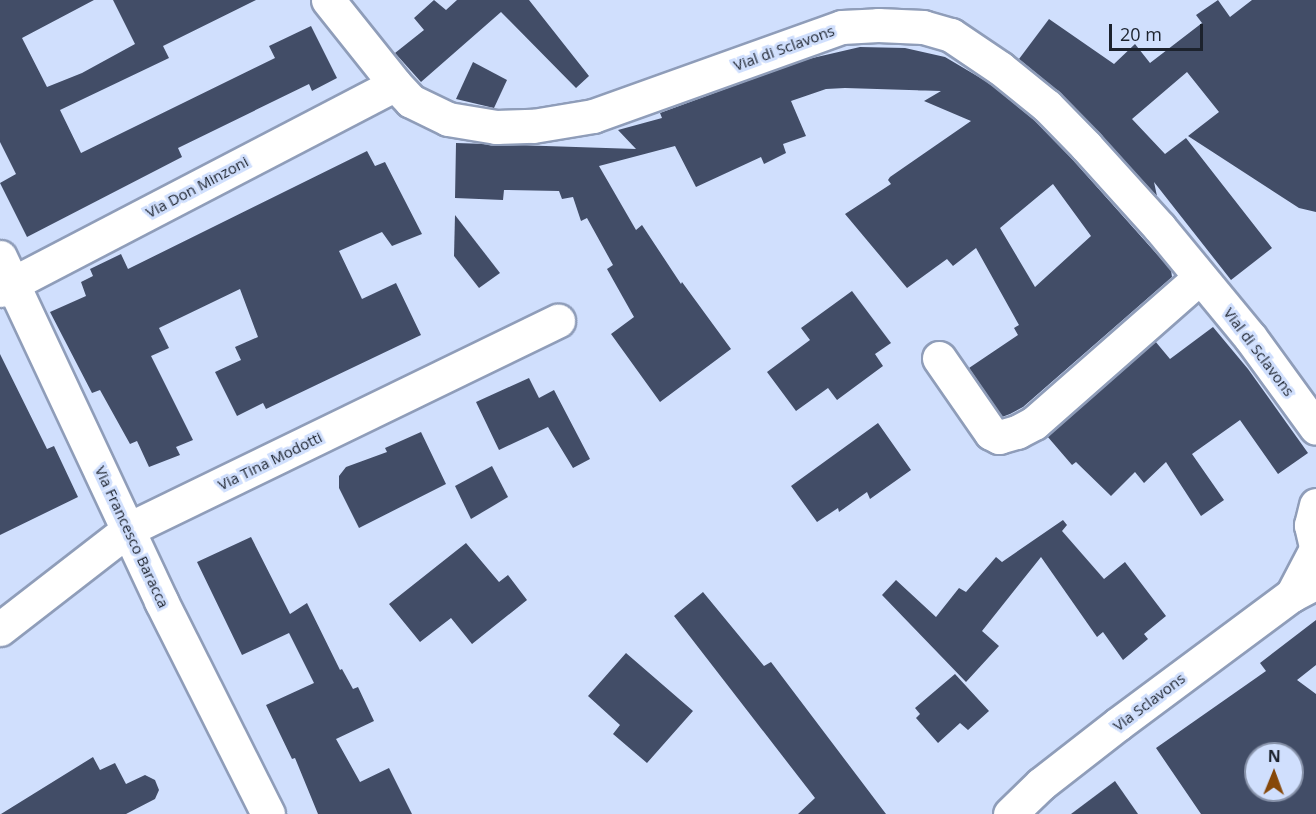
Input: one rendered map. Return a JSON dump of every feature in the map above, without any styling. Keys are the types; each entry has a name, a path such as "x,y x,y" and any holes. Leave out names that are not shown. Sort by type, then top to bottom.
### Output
{"street":[{"name":"Vial di Sclavons","path":"328,0 394,84 411,101 448,119 496,127 533,126 593,117 842,27 919,14 1000,68 1047,106 1200,277 1250,337 1316,428"},
{"name":"Via Don Minzoni","path":"4,277 394,84"},
{"name":"Via Francesco Baracca","path":"4,277 129,529 161,601 268,814"},
{"path":"939,358 991,433 999,437 1017,432 1034,423 1200,277"},
{"name":"Via Tina Modotti","path":"0,629 129,529 558,321"},
{"name":"Via Sclavons","path":"1010,814 1041,784 1110,731 1304,589 1316,547 1311,525 1316,505"}],"building":[{"path":"0,0 94,0 22,38 47,87 82,73 135,44 113,0 256,0 163,46 169,58 60,110 81,153 275,58 269,46 311,26 337,78 312,91 309,84 178,148 182,157 27,237 0,183 16,174 0,142"},
{"path":"434,0 446,10 457,0 529,0 589,76 576,88 501,12 421,82 395,53 424,30 414,18"},
{"path":"1218,0 1230,17 1252,0 1316,0 1316,212 1299,208 1188,136 1219,112 1187,72 1132,119 1165,154 1186,138 1272,248 1231,280 1154,182 1157,196 1060,93 1019,59 1049,19 1114,64 1135,44 1150,63 1202,23 1196,15"},
{"path":"860,47 905,48 945,57 989,83 1034,120 1171,270 1172,277 1023,407 1002,417 969,368 1018,335 1014,328 1019,325 976,248 953,266 947,259 907,288 845,214 891,184 888,180 890,177 971,121 924,101 941,91 826,89 791,101 806,136 783,144 786,153 764,164 761,157 696,187 675,146 599,166 636,230 642,225 681,284 682,282 731,349 660,402 611,334 634,317 607,269 613,265 587,218 581,221 573,197 562,199 559,191 504,190 503,200 455,198 456,143 636,149 618,130 662,118 660,113 804,60","holes":["1053,184 1091,236 1035,287 1000,228"]},
{"path":"473,62 507,80 494,108 456,99"},
{"path":"367,151 375,166 385,162 422,234 392,246 382,232 339,251 362,299 396,283 421,335 266,409 263,403 237,416 215,372 241,360 235,347 258,337 240,289 159,328 169,348 151,356 193,440 176,447 180,455 149,467 137,441 130,444 100,390 92,393 50,312 86,296 81,282 93,276 90,269 121,254 128,269"},
{"path":"455,215 500,273 479,288 454,256"},
{"path":"852,291 891,343 875,354 883,366 837,400 828,388 796,411 767,372 810,340 801,328"},
{"path":"1213,327 1248,369 1308,453 1278,474 1240,420 1192,454 1224,500 1201,516 1166,462 1144,483 1135,472 1111,496 1076,462 1072,465 1047,436 1155,341 1170,359"},
{"path":"0,354 47,449 54,446 78,497 0,535"},
{"path":"529,378 539,398 554,390 590,459 573,468 548,427 499,450 476,402"},
{"path":"878,423 911,470 870,499 867,492 839,512 838,508 817,522 791,486"},
{"path":"421,432 446,484 359,528 339,488 339,476 346,467 387,452 385,448"},
{"path":"492,466 508,497 471,519 455,486"},
{"path":"1063,520 1067,525 1062,531 1104,579 1125,562 1166,616 1144,634 1148,639 1123,660 1103,632 1097,637 1041,557 982,631 999,646 966,682 882,595 896,580 936,617 959,588 966,592 996,557 1002,562"},
{"path":"251,537 290,614 307,603 340,670 342,669 353,689 358,687 374,721 336,739 360,782 389,768 412,814 318,814 295,758 292,759 266,705 314,683 289,633 242,655 197,562"},
{"path":"466,543 499,582 508,575 527,600 472,644 451,618 420,642 389,604"},
{"path":"703,592 764,666 771,662 886,814 798,814 815,798 674,616"},
{"path":"1316,620 1316,665 1297,680 1316,694 1316,814 1201,814 1156,748 1266,671 1260,663"},
{"path":"626,653 693,711 647,763 613,734 620,725 588,696"},
{"path":"955,674 989,711 968,730 960,723 938,743 916,718 920,714 915,708"},
{"path":"93,757 100,770 115,763 126,784 145,775 155,780 159,790 155,799 126,814 1,814"},
{"path":"1115,781 1138,814 1071,814"}]}
